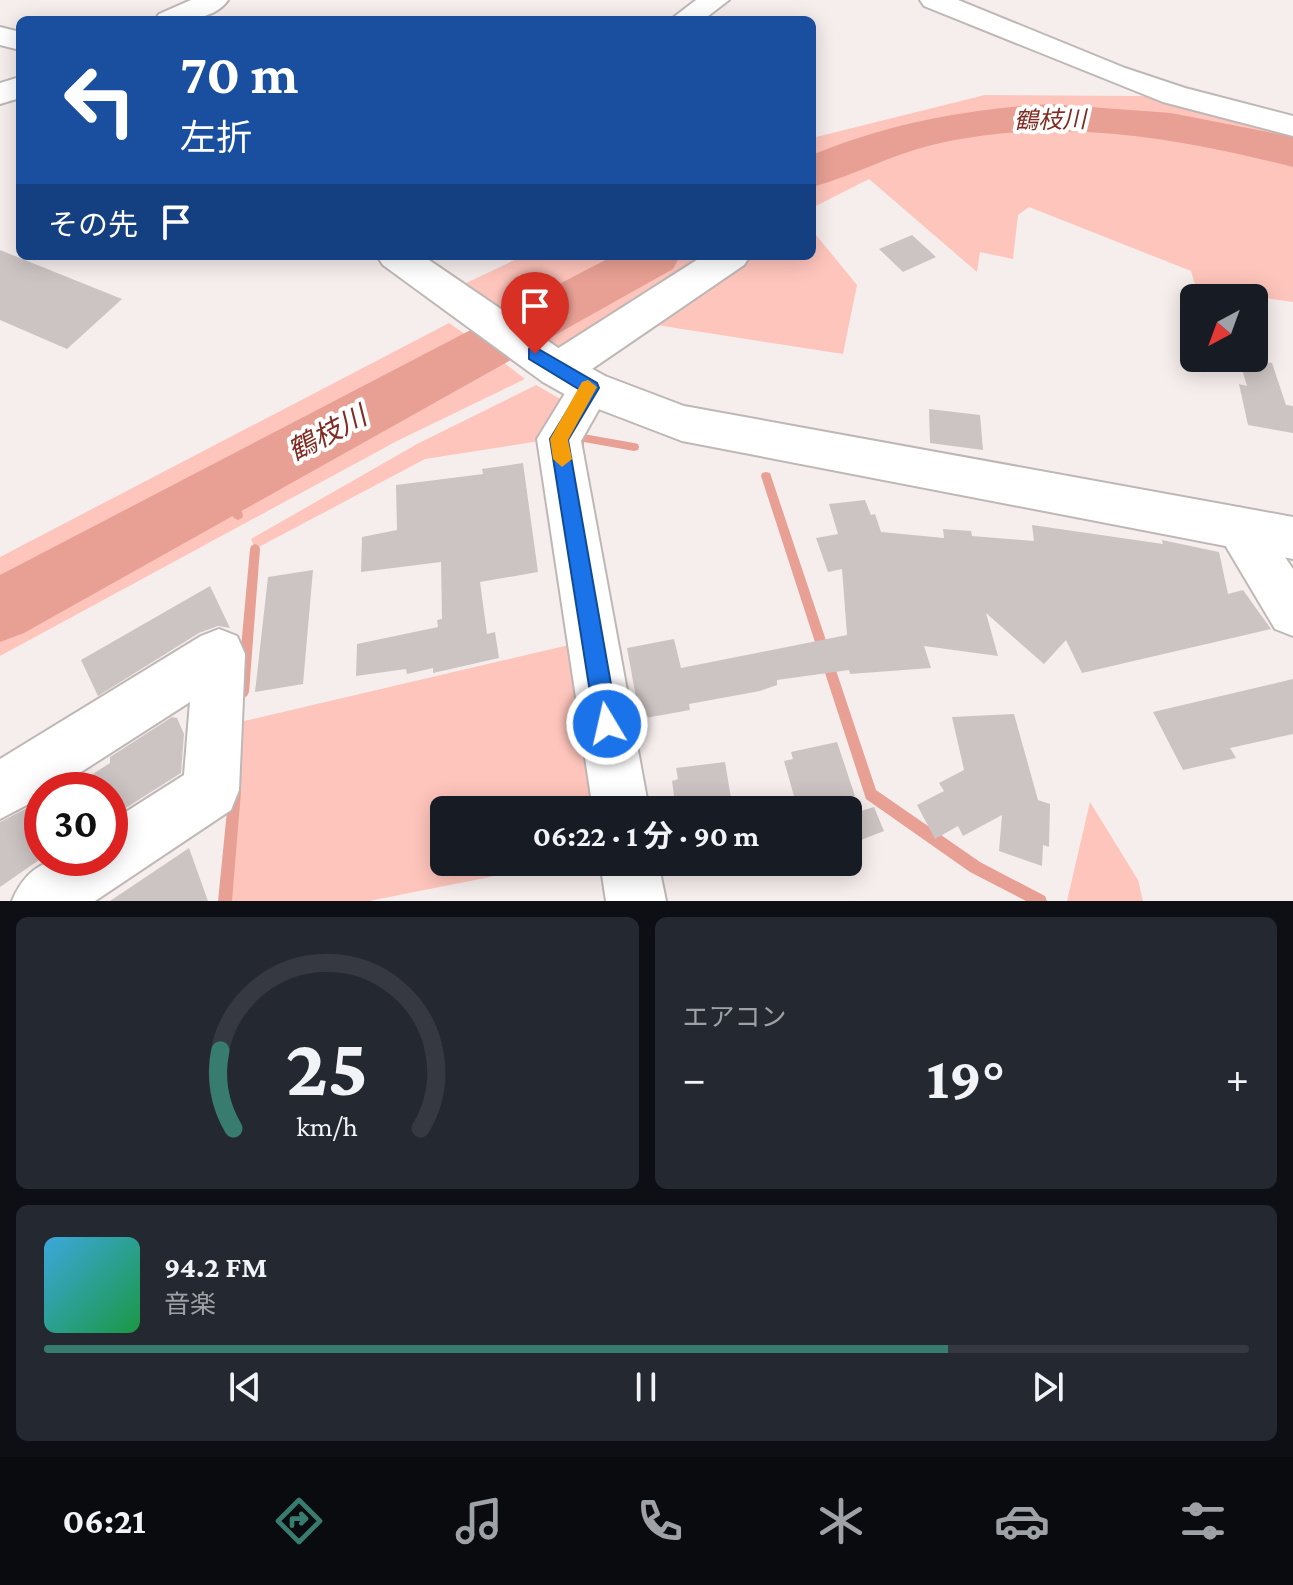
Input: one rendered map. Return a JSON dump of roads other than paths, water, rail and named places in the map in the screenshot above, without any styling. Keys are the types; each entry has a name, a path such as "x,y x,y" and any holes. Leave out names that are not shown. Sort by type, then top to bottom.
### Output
{"street":[{"path":"178,16 214,0"},
{"path":"690,16 715,0"},
{"path":"934,0 1144,85 1293,126"},
{"path":"402,260 574,379 682,423 1293,538"},
{"path":"619,796 559,439 574,379 726,260"},
{"path":"1238,528 1293,612"},
{"path":"30,772 219,654 211,790 128,845"},
{"path":"0,791 24,776"},
{"path":"42,901 80,876"},
{"path":"632,876 636,901"}],"waterway":[{"name":"鶴枝川","path":"816,170 870,148 929,131 989,121 1050,118 1171,126 1293,152"},
{"name":"鶴枝川","path":"0,610 648,260"},
{"path":"580,444 578,437 634,447"},
{"path":"766,476 871,794 975,867 1040,901"},
{"path":"223,491 238,515"},
{"path":"243,692 255,549"},
{"path":"225,901 235,791"}]}
